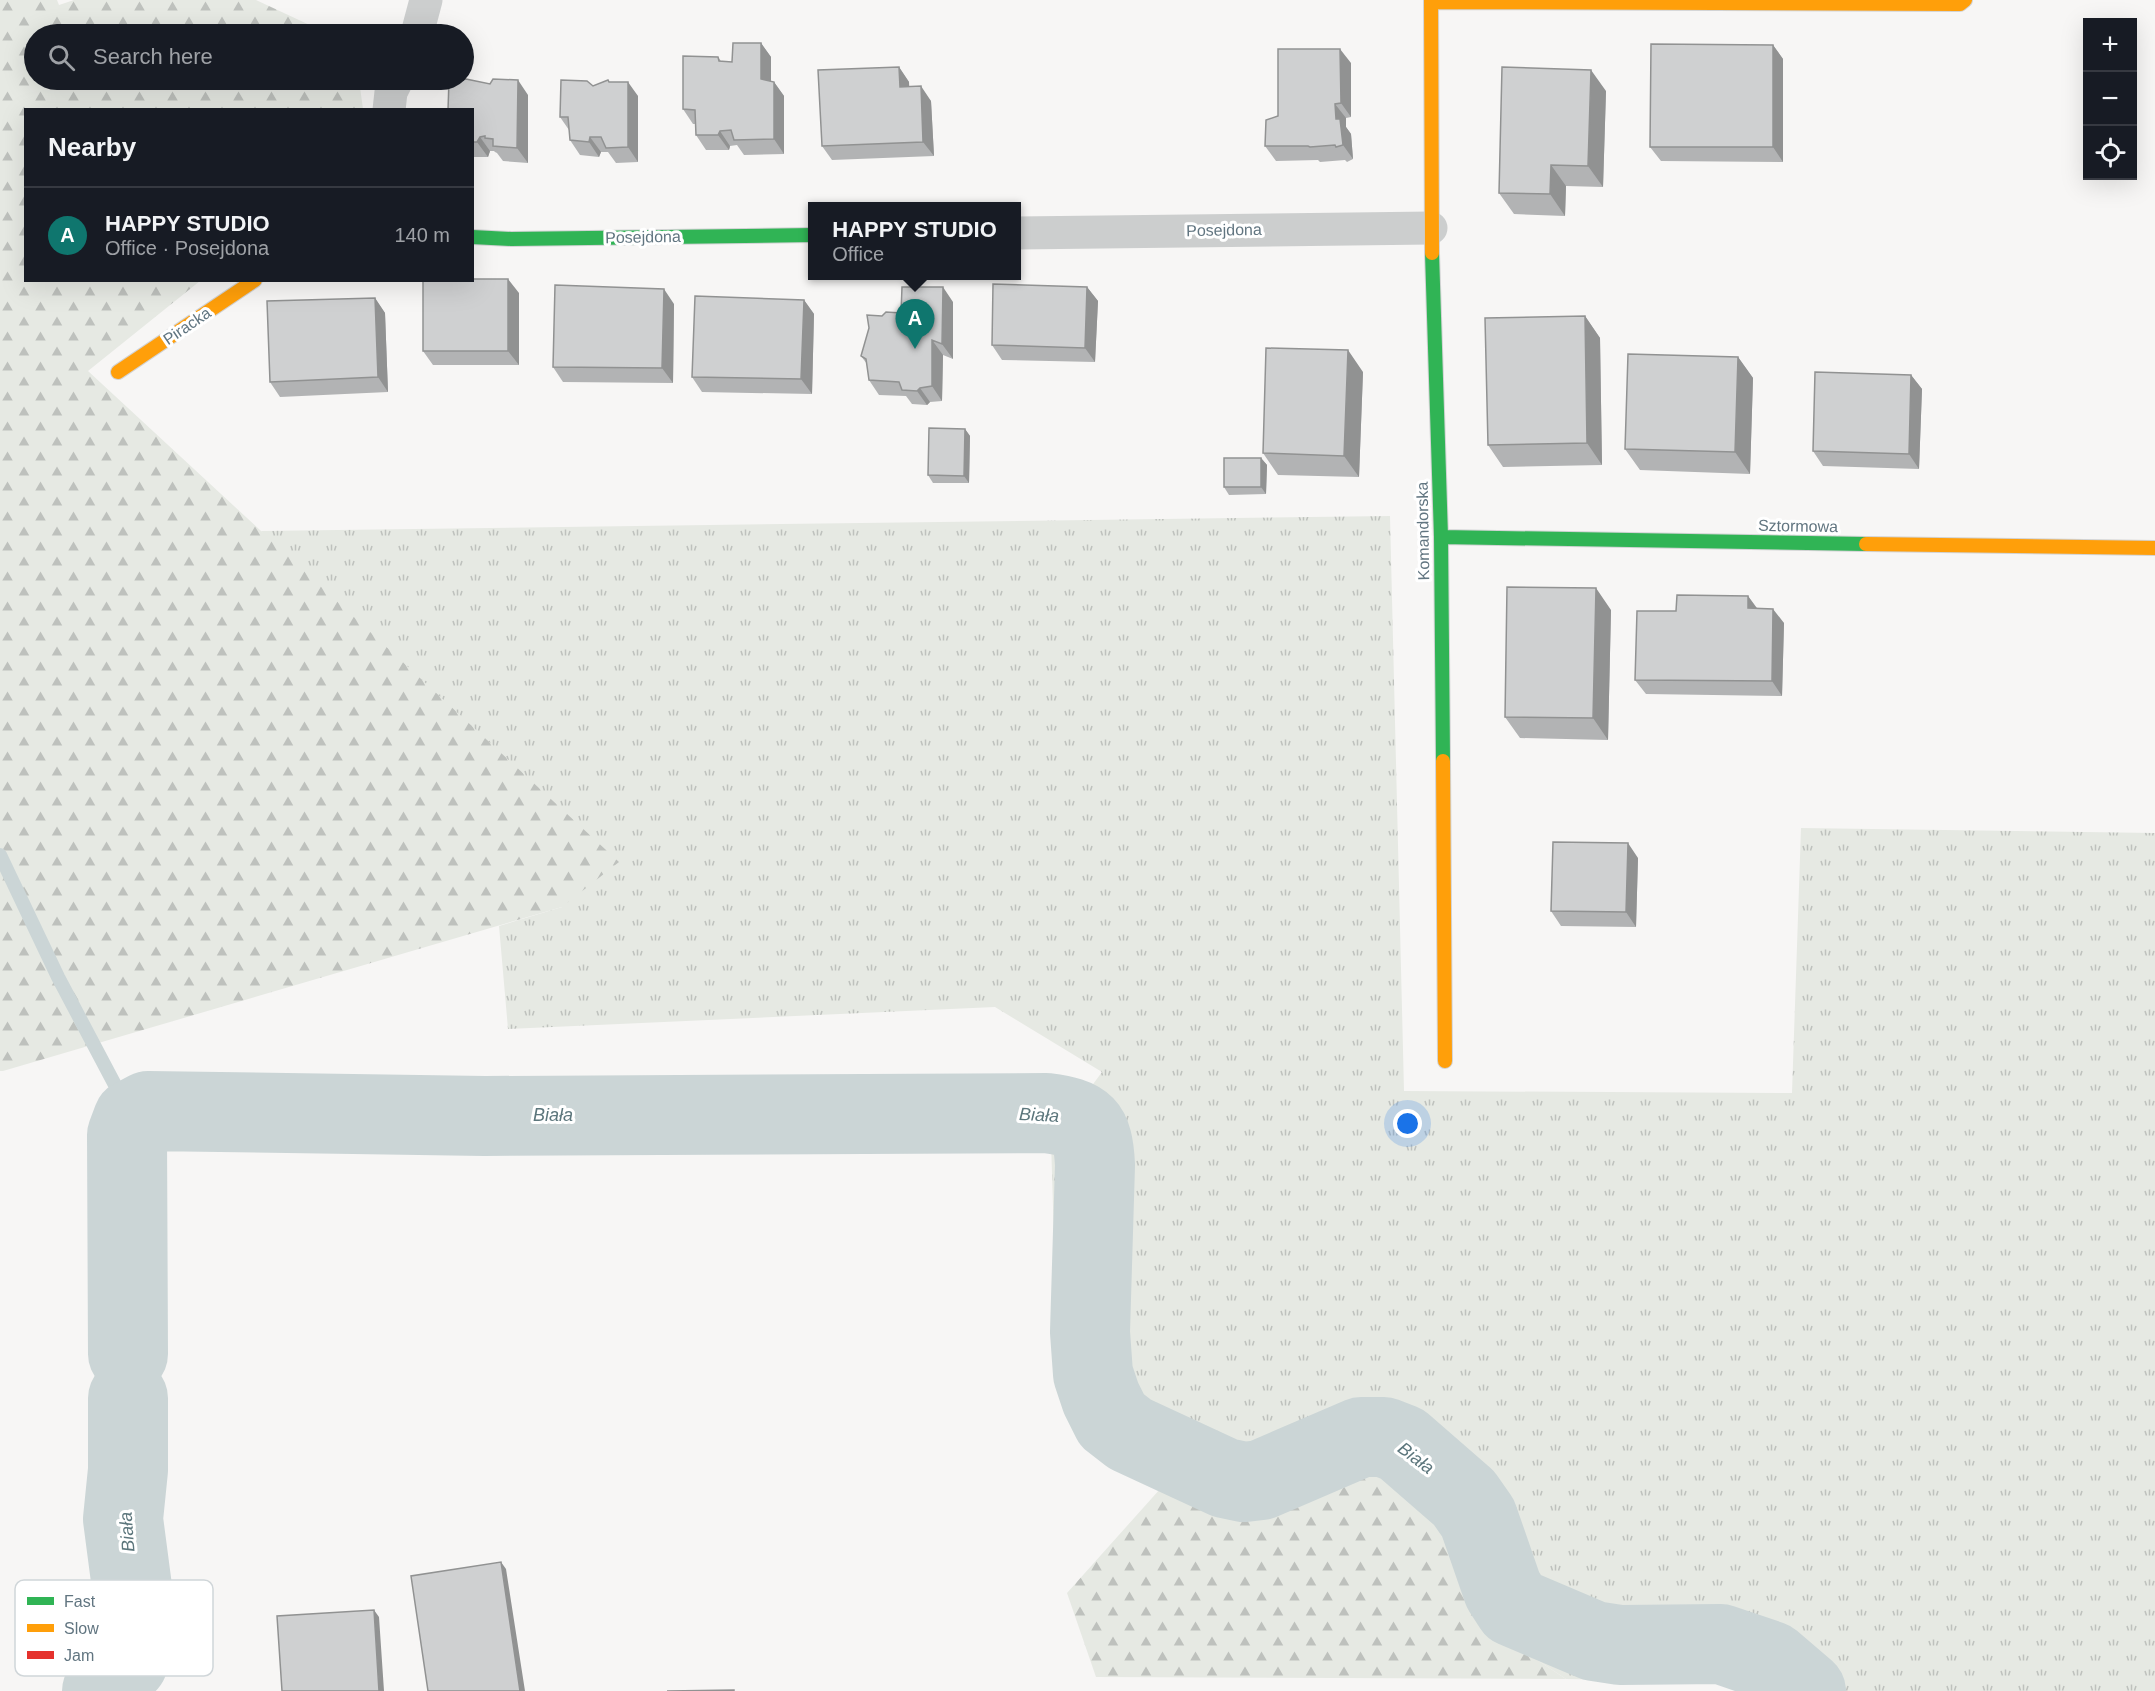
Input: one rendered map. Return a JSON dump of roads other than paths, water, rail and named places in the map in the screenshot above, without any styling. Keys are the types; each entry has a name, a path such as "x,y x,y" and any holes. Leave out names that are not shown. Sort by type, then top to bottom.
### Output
{"street":[{"path":"420,24 426,0"},
{"path":"1431,1 1960,4 1965,0"},
{"name":"Komandorska","path":"1431,1 1431,228 1440,537 1445,1061"},
{"path":"389,108 392,90"},
{"name":"Posejdona","path":"1021,233 1431,228"},
{"name":"Posejdona","path":"474,237 523,239 808,235"},
{"name":"Piracka","path":"118,372 252,282"},
{"name":"Sztormowa","path":"1440,537 2155,548"}],"waterway":[{"path":"0,855 58,977 133,1119"},
{"name":"Biała","path":"128,1354 127,1135 133,1119 148,1111 485,1116 1046,1113 1059,1115 1078,1121 1089,1132 1092,1141 1095,1165 1090,1332 1093,1374 1112,1420 1130,1434 1225,1478 1244,1482 1261,1480 1361,1437 1384,1437 1402,1444 1464,1498 1478,1518 1503,1590 1514,1607 1594,1641 1620,1645 1721,1644 1771,1661 1806,1691"},
{"name":"Biała","path":"128,1398 128,1470 123,1519 131,1580"},
{"name":"Biała","path":"102,1691 115,1676"}],"place":[{"name":"HAPPY STUDIO","path":"915,349"}]}
